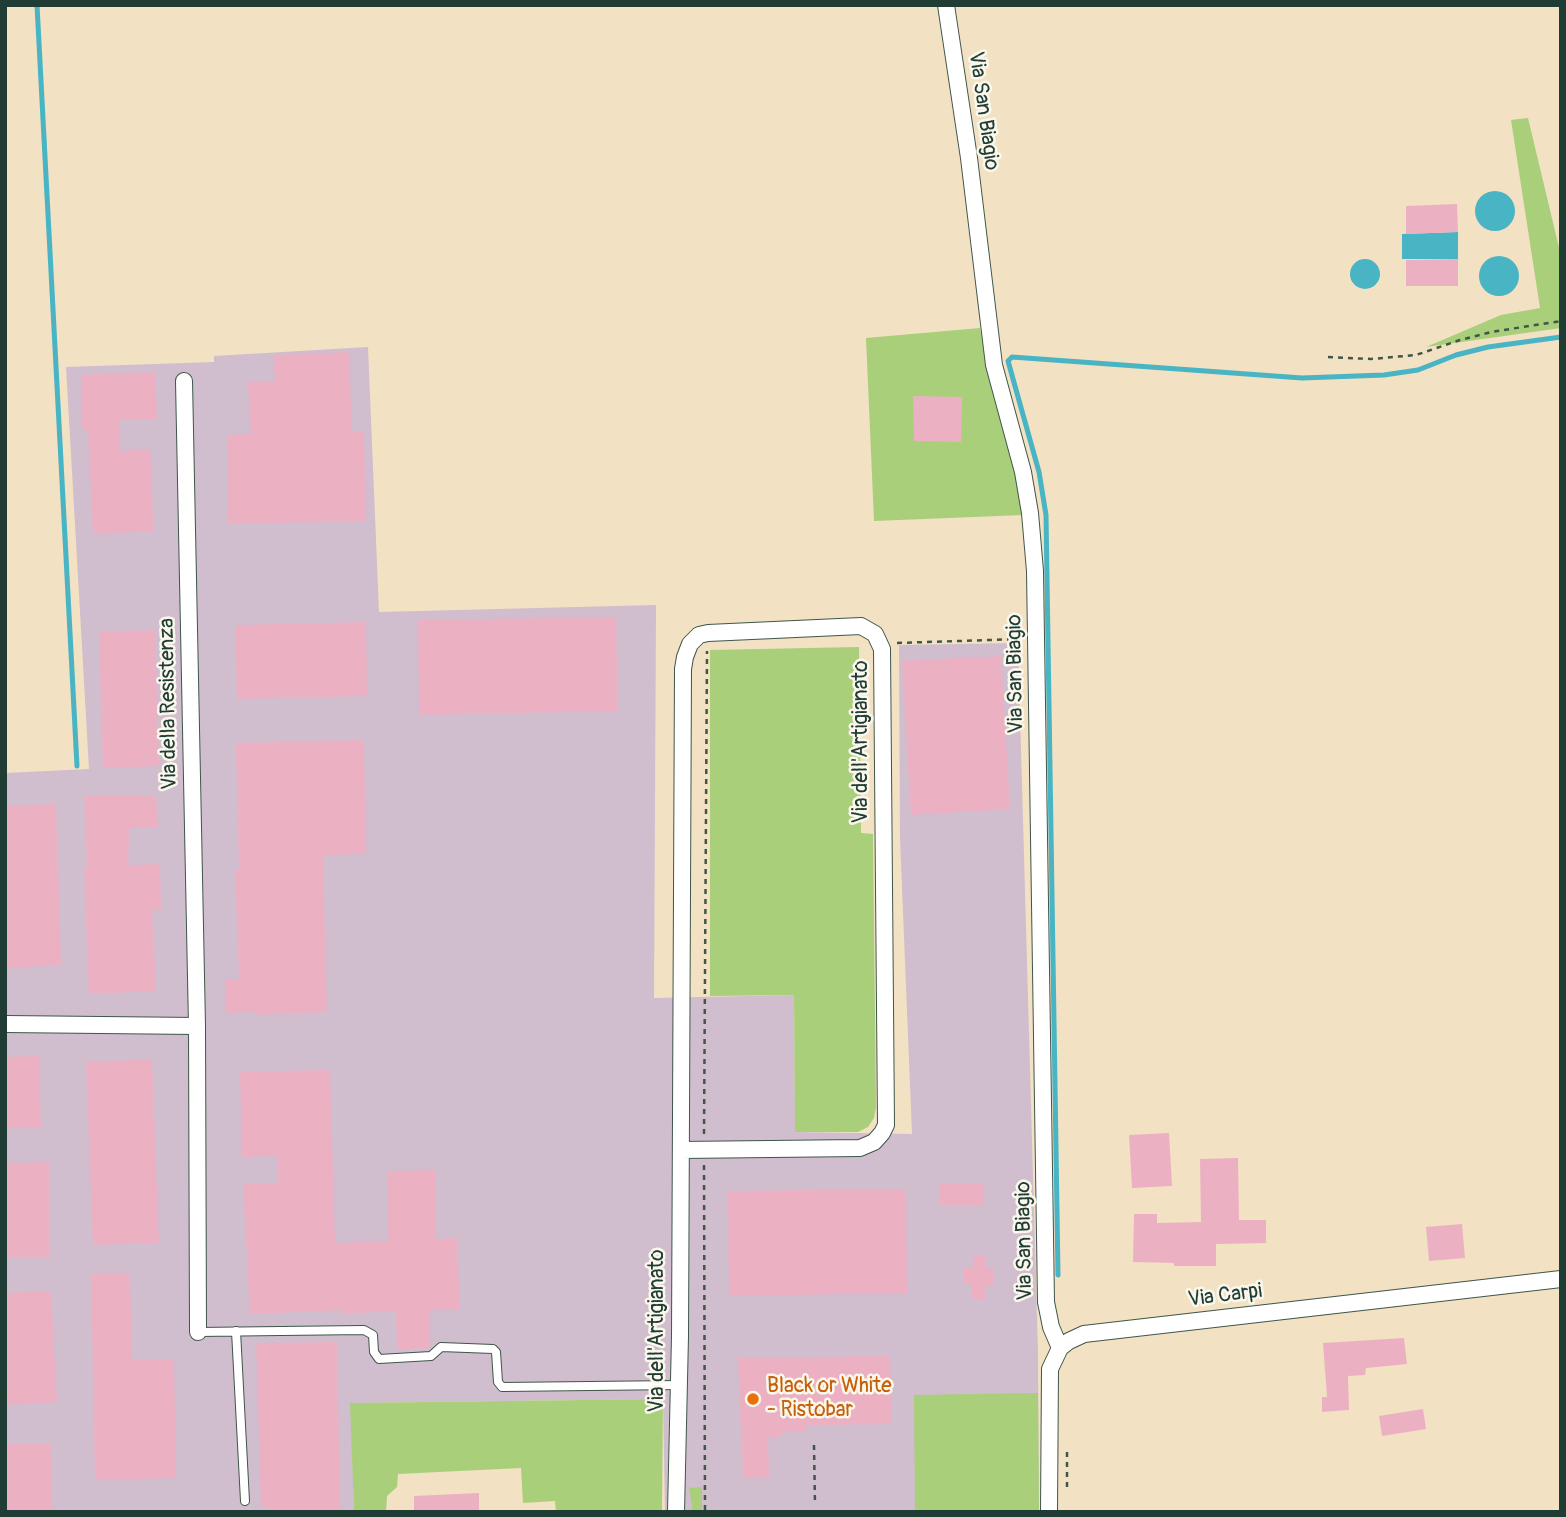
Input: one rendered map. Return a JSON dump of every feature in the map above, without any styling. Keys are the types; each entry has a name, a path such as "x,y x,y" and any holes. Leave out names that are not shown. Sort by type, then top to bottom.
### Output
{"street":[{"name":"Via San Biagio","path":"946,5 969,158 994,365 1023,472 1035,571 1046,1302 1051,1328 1060,1348"},
{"name":"Via della Resistenza","path":"184,381 197,1026 198,1332"},
{"name":"Via dell'Artigianato","path":"679,1509 682,669 688,647 699,635 861,626 874,634 882,649 886,1125 874,1142 860,1148 681,1150"},
{"path":"5,1024 197,1026"},
{"name":"Via Carpi","path":"1060,1348 1084,1334 1561,1279"},
{"path":"1050,1511 1050,1368 1060,1348"}],"lane":[{"path":"198,1332 364,1330 373,1335 374,1352 379,1359 431,1356 441,1347 493,1349 496,1352 498,1382 502,1387 679,1385"},
{"path":"236,1331 245,1501"}],"path":[{"path":"1328,358 1371,359 1416,355 1480,335 1561,321"},
{"path":"880,643 1036,638"},
{"path":"705,1512 704,1150 709,647"},
{"path":"814,1445 815,1504"},
{"path":"1067,1450 1067,1489"}],"shaded area":[{"path":"368,347 379,612 656,605 654,998 794,995 795,1132 912,1134 900,838 899,645 1018,643 1038,1353 1039,1512 665,1512 663,1399 351,1403 354,1512 5,1512 5,773 89,769 66,367 214,362 214,356"}],"green space":[{"path":"1528,118 1561,256 1561,328 1426,347 1501,315 1540,308 1511,120"},
{"path":"980,328 990,383 1015,474 1023,515 874,521 866,338"},
{"path":"859,647 861,833 873,834 876,1107 874,1118 868,1127 858,1132 795,1132 794,995 710,996 710,650"},
{"path":"1038,1393 1039,1512 915,1512 914,1395"},
{"path":"663,1399 662,1512 556,1512 555,1501 523,1503 521,1468 398,1474 397,1487 387,1496 386,1512 354,1512 350,1403"},
{"path":"702,1487 702,1512 693,1512 689,1488"}],"water":[{"path":"1495,191 1509,197 1515,211 1509,225 1495,231 1481,225 1475,211 1481,197"},
{"path":"1458,232 1458,259 1402,259 1402,234"},
{"path":"1499,256 1513,262 1519,276 1513,290 1499,296 1485,290 1479,276 1485,262"},
{"path":"1365,259 1376,263 1380,274 1376,285 1365,289 1354,285 1350,274 1354,263"}],"building":[{"path":"1457,204 1458,232 1406,234 1406,206"},
{"path":"1458,259 1458,286 1406,286 1406,260"},
{"path":"349,352 352,432 364,431 366,521 228,524 227,435 251,434 248,382 275,381 274,355"},
{"path":"155,372 157,419 119,419 120,451 150,449 154,531 93,534 88,429 82,430 81,375"},
{"path":"913,396 962,397 961,442 914,441"},
{"path":"616,617 618,711 419,715 418,620"},
{"path":"366,622 367,696 237,699 235,625"},
{"path":"155,630 159,766 103,768 99,632"},
{"path":"1001,656 1010,809 911,815 902,661"},
{"path":"364,740 366,854 323,855 327,1012 255,1015 255,1012 225,1013 225,979 239,979 235,869 239,869 236,743"},
{"path":"156,795 158,827 129,828 128,865 160,864 161,910 152,910 156,991 89,994 84,796"},
{"path":"56,804 61,965 5,968 5,806"},
{"path":"39,1056 41,1128 5,1128 5,1057"},
{"path":"152,1059 159,1243 93,1245 86,1062"},
{"path":"330,1070 335,1243 388,1241 387,1171 435,1170 436,1239 457,1238 460,1309 430,1310 430,1348 397,1350 396,1311 339,1314 339,1310 250,1314 243,1184 278,1183 278,1156 242,1157 240,1072"},
{"path":"1169,1133 1172,1186 1132,1188 1129,1135"},
{"path":"1238,1158 1239,1220 1266,1220 1266,1243 1216,1244 1216,1266 1133,1262 1134,1214 1157,1214 1157,1223 1201,1222 1200,1159"},
{"path":"49,1162 49,1257 5,1258 5,1163"},
{"path":"939,1183 983,1183 983,1205 939,1205"},
{"path":"906,1189 907,1293 729,1296 728,1191"},
{"path":"1462,1224 1465,1258 1429,1261 1426,1227"},
{"path":"973,1256 985,1256 985,1268 994,1268 994,1286 985,1286 985,1299 972,1299 972,1284 964,1284 964,1267 973,1267"},
{"path":"130,1273 132,1360 174,1359 176,1478 95,1480 91,1274"},
{"path":"51,1291 57,1402 5,1405 5,1293"},
{"path":"1404,1338 1407,1364 1366,1368 1365,1375 1348,1376 1349,1410 1322,1412 1322,1397 1327,1397 1323,1343"},
{"path":"337,1342 340,1512 270,1512 270,1507 261,1507 256,1343"},
{"path":"890,1356 892,1424 806,1425 806,1432 781,1432 781,1438 768,1438 769,1478 743,1478 738,1358"},
{"path":"1423,1409 1426,1429 1382,1436 1379,1416"},
{"path":"5,1444 52,1444 52,1512 5,1512"},
{"path":"479,1493 479,1512 414,1512 414,1496"}],"waterway":[{"path":"37,5 77,766"},
{"path":"1058,1275 1046,515 1039,472 1008,361 1012,357 1302,378 1384,375 1418,370 1456,355 1488,347 1561,337"}],"place":[{"name":"Black or White - Ristobar","path":"753,1399"}]}
